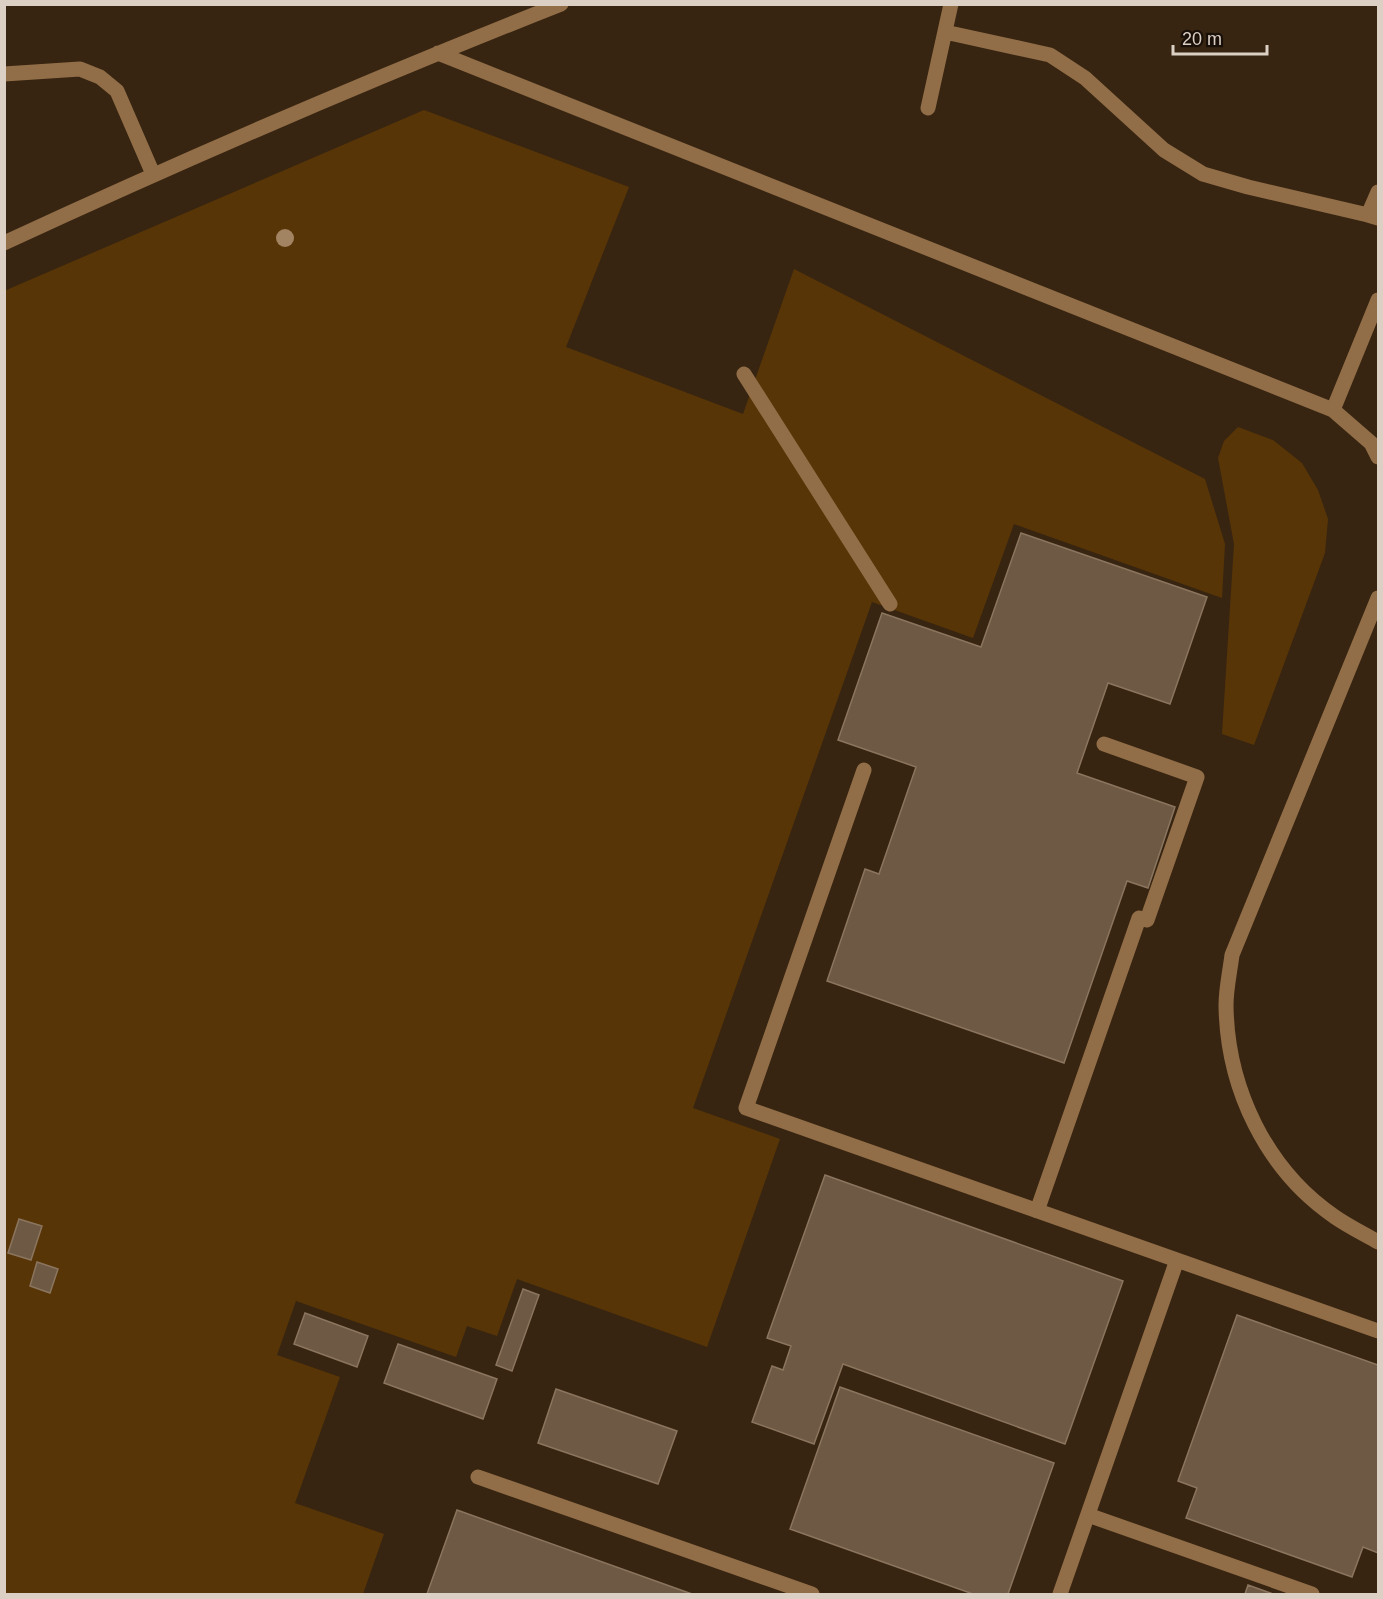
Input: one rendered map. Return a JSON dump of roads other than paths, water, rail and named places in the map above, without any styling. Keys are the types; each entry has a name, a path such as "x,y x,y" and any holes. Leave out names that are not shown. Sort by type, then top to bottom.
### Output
{"street":[{"path":"4,243 153,174 438,53 561,4"},
{"path":"928,108 951,4"},
{"path":"945,32 1050,55 1085,78 1164,150 1203,174 1248,187 1373,216 1378,192"},
{"path":"438,53 1333,411 1371,443 1378,457"},
{"path":"4,74 80,69 100,77 117,91 153,174"},
{"path":"1333,411 1378,300"},
{"path":"744,374 890,604"},
{"path":"1378,597 1232,955 1226,1004 1230,1054 1243,1101 1266,1146 1296,1185 1334,1217 1378,1242"},
{"path":"1037,1211 1140,918 1147,920 1197,777 1104,744"},
{"path":"864,770 746,1108 1378,1331"},
{"path":"1060,1594 1177,1260"},
{"path":"478,1477 812,1594"},
{"path":"1088,1515 1312,1594"}]}
